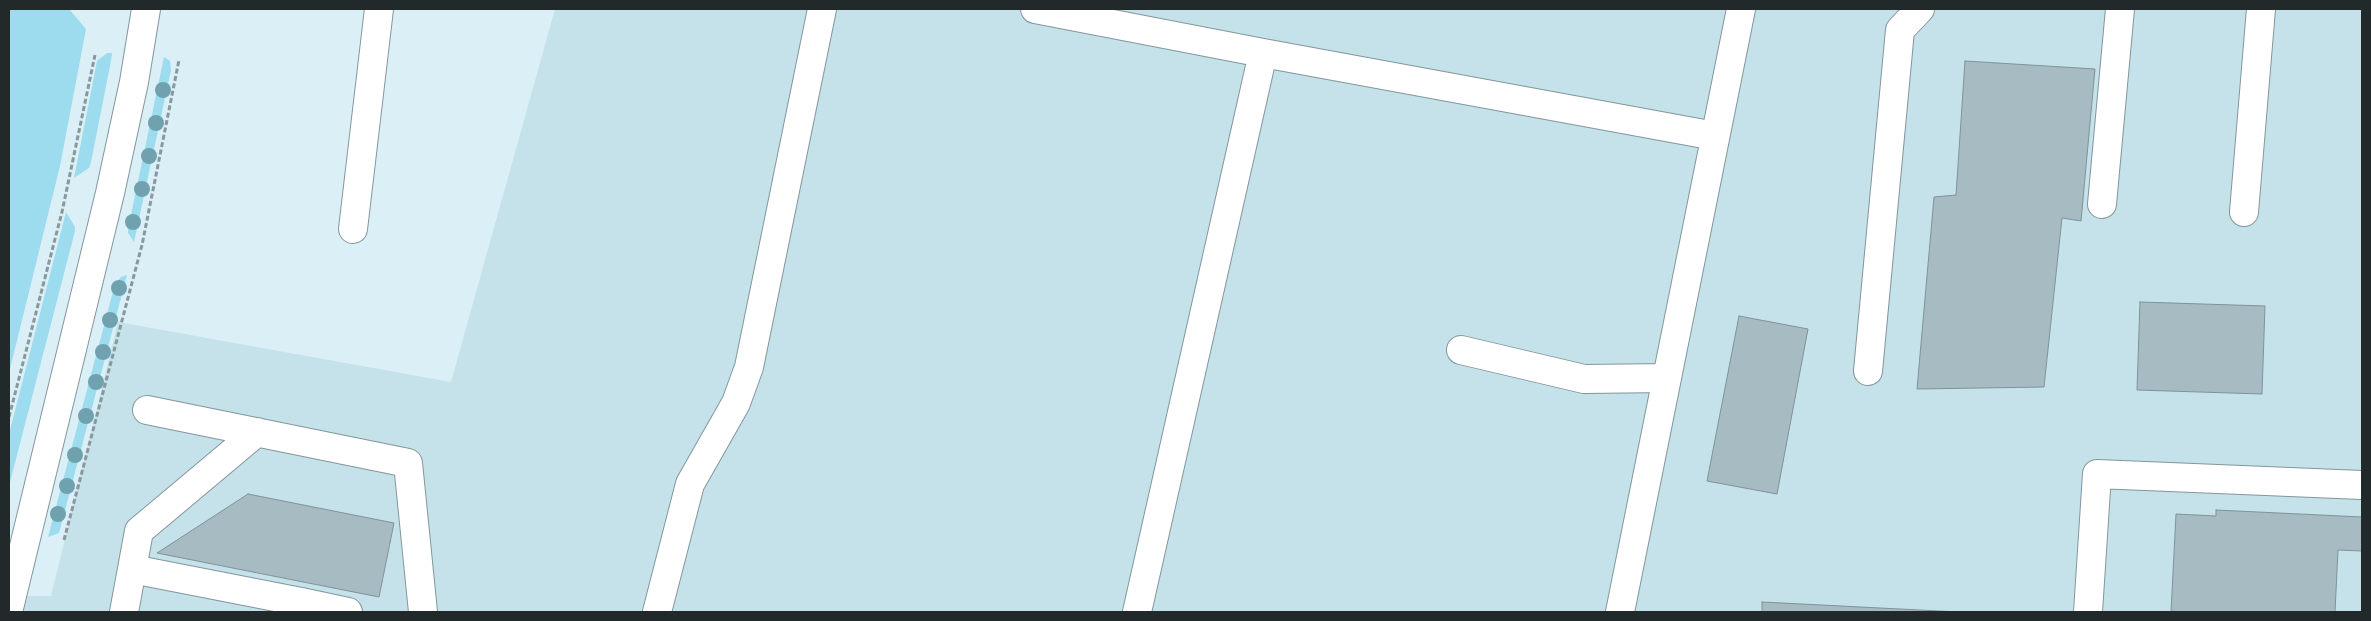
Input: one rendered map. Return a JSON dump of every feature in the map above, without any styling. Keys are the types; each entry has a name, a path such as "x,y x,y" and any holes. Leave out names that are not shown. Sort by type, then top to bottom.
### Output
{"street":[{"path":"9,608 110,193 134,82 146,9"},
{"path":"353,229 379,9"},
{"path":"657,612 690,484 736,403 750,367 822,9"},
{"path":"1035,9 1715,136"},
{"path":"1620,612 1740,9"},
{"path":"1868,371 1900,30 1920,9"},
{"path":"2102,204 2120,9"},
{"path":"2244,212 2261,9"},
{"path":"1137,612 1263,53"},
{"path":"1461,350 1584,378 1667,378"},
{"path":"147,410 408,463 423,612"},
{"path":"124,612 139,531 258,432"},
{"path":"2088,612 2097,474 2362,485"},
{"path":"132,569 300,607 348,612"}],"path":[{"path":"9,417 62,212 95,55"},
{"path":"64,540 142,245 180,60"}],"shaded area":[{"path":"9,9 69,9 86,29 60,166 9,373"},
{"path":"555,9 2362,9 2362,612 9,612 9,596 51,596 118,322 451,382"},
{"path":"107,53 112,53 111,61 91,162 89,168 74,178 97,61"},
{"path":"164,57 170,61 171,70 134,242 128,233 128,229"},
{"path":"66,212 75,227 75,231 9,486 9,434"},
{"path":"127,275 59,533 48,537 115,284 121,277"}],"building":[{"path":"1965,61 2095,69 2081,221 2062,218 2044,387 1917,389 1934,197 1956,195"},
{"path":"2140,302 2265,306 2262,394 2137,390"},
{"path":"1739,316 1808,329 1777,494 1707,481"},
{"path":"248,494 394,523 379,597 157,553"},
{"path":"2216,510 2362,517 2362,551 2338,550 2335,612 2171,612 2176,514 2216,516"},
{"path":"1762,602 1959,612 1762,612"}]}
